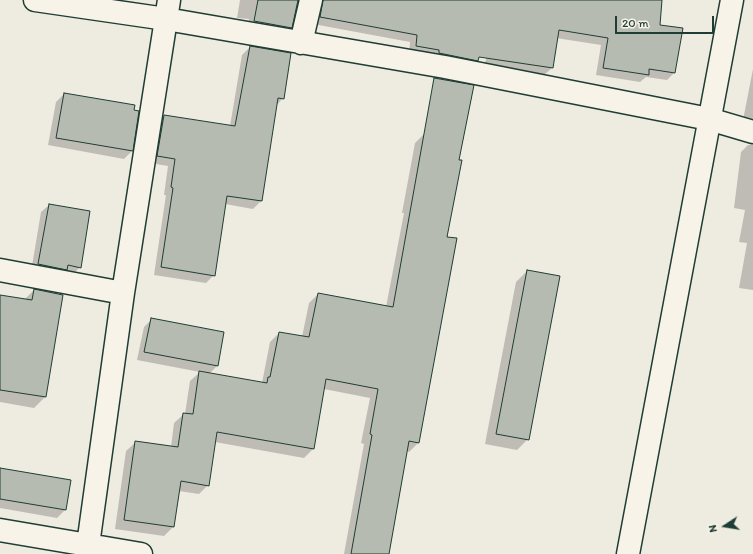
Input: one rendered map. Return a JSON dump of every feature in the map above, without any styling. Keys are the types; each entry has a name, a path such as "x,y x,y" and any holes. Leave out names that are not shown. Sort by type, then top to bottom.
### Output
{"street":[{"path":"35,0 167,10 301,43 445,67 708,119 753,132"},
{"path":"301,43 311,0"},
{"path":"628,554 708,119 732,0"},
{"path":"88,545 123,293 167,10"},
{"path":"0,270 123,293"},
{"path":"0,530 141,554"}],"building":[{"path":"258,0 298,0 292,28 254,21"},
{"path":"323,0 662,0 660,25 683,28 675,73 649,69 649,75 603,68 608,38 559,30 553,68 479,57 478,61 439,53 439,50 416,46 417,35 320,17"},
{"path":"250,46 291,53 284,99 278,98 262,201 227,196 215,276 161,267 173,188 171,187 175,159 157,156 164,115 235,126"},
{"path":"434,78 474,85 459,160 462,160 447,237 457,238 419,443 409,441 389,554 351,554 372,435 370,434 378,389 326,379 314,449 217,432 209,486 181,481 174,527 124,520 135,441 178,447 183,413 193,414 199,371 267,383 268,377 270,377 279,332 309,337 318,293 393,307"},
{"path":"64,93 135,105 134,110 139,111 133,151 56,138"},
{"path":"49,204 90,211 81,268 68,265 67,270 38,264"},
{"path":"527,270 560,276 529,440 496,434"},
{"path":"34,289 63,295 46,397 0,390 0,295 32,300"},
{"path":"151,318 224,332 218,366 144,352"},
{"path":"0,468 71,480 66,510 0,499"}]}
